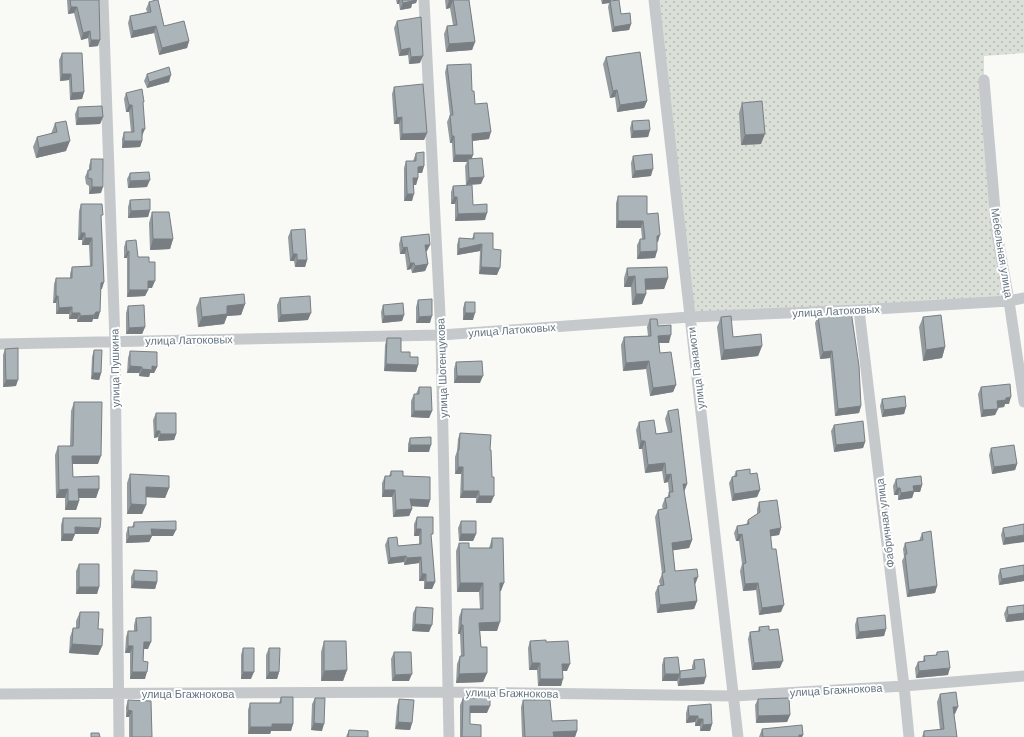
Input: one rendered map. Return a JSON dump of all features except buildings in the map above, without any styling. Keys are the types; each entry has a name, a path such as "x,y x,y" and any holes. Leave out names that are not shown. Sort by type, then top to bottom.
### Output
{"street":[{"name":"улица Пушкина","path":"103,0 115,342 119,694 118,737"},
{"name":"улица Шогенцукова","path":"424,0 441,335 449,737"},
{"name":"улица Панаиоти","path":"654,0 738,737"},
{"name":"Мебельная улица","path":"984,80 997,234 1010,301 1024,402"},
{"name":"улица Латоковых","path":"0,344 441,335 690,317 859,310 1010,301 1024,298"},
{"name":"Фабричная улица","path":"859,310 909,737"},
{"name":"улица Бгажнокова","path":"0,694 449,692 734,696 904,686 1024,676"}],"shaded area":[{"path":"654,0 1024,0 1024,53 984,56 984,80 1009,301 690,317"}]}
